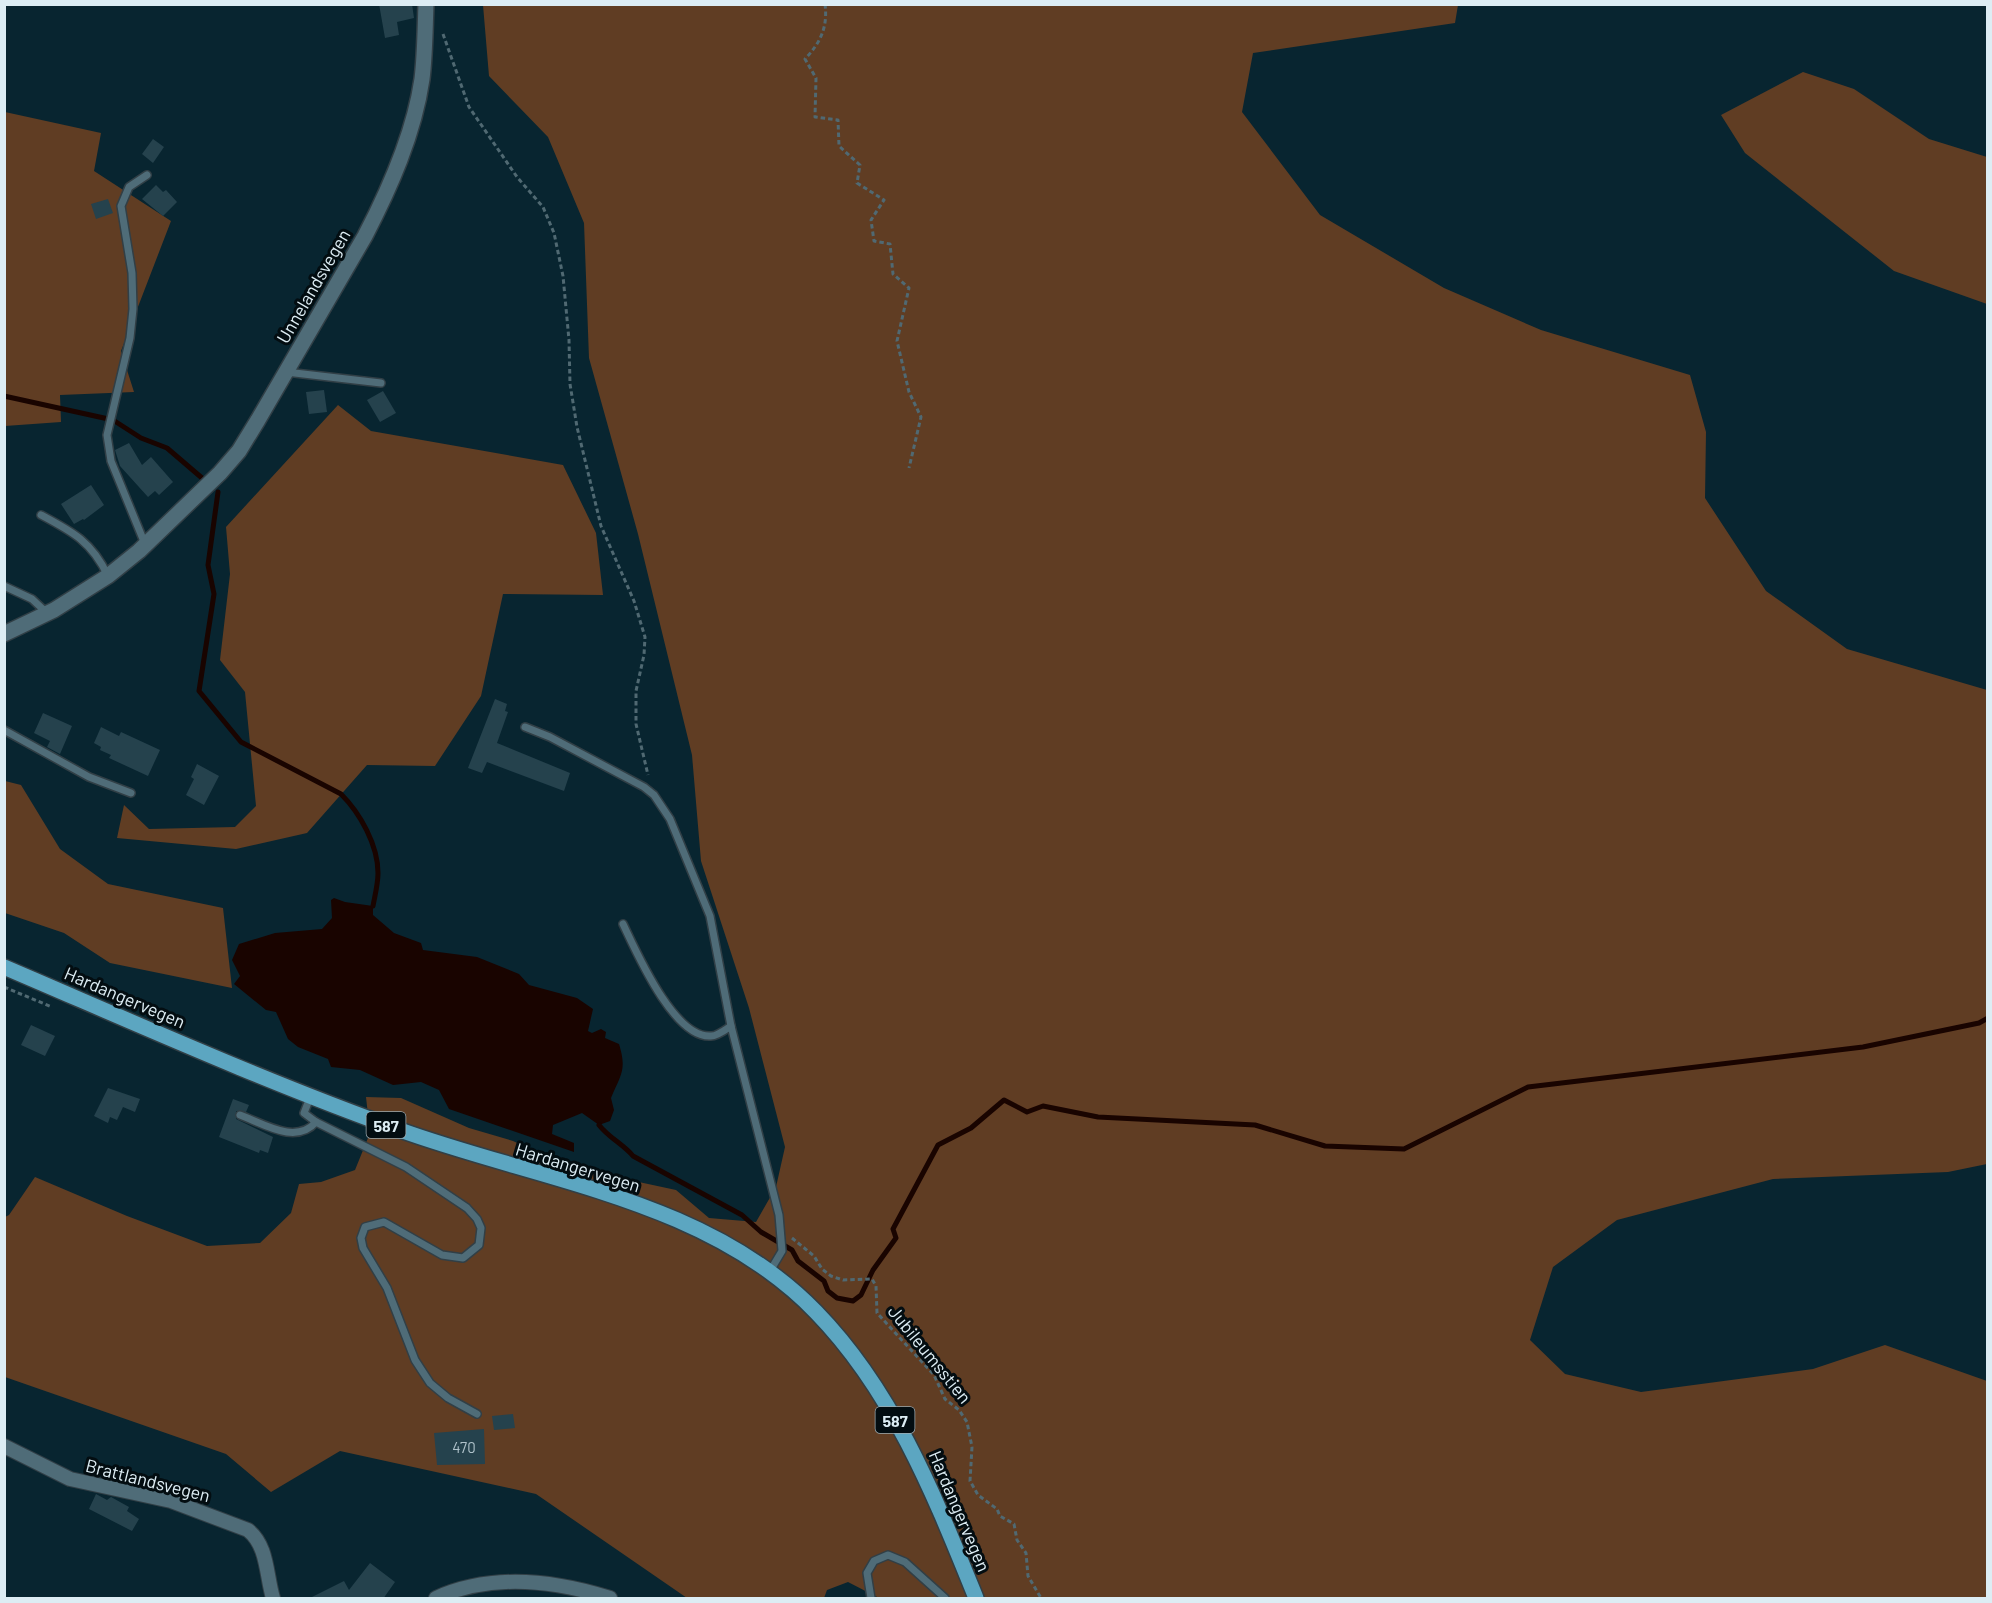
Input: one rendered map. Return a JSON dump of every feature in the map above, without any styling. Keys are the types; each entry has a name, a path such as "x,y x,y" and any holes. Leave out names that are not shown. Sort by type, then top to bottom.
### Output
{"main road":[{"name":"Unnelandsvegen","path":"4,634 48,614 108,576 146,544 220,474 238,451 365,236 394,174 414,115 422,79 426,4"},
{"name":"Hardangervegen","path":"4,967 311,1095 446,1146 600,1192 665,1215 711,1236 770,1271 815,1311 841,1340 880,1394 923,1472 976,1599"}],"street":[{"name":"Brattlandsvegen","path":"4,1446 70,1479 171,1501 248,1530 257,1538 264,1554 273,1599"},
{"path":"436,1599 473,1584 515,1581 559,1586 610,1599"}],"lane":[{"path":"146,544 111,461 108,423 130,338 133,309 132,273 121,206 129,187 147,175"},
{"path":"286,372 381,383"},
{"path":"41,515 91,547 108,576"},
{"path":"4,586 32,599 48,614"},
{"path":"525,728 550,737 644,787 654,795 670,819 710,916 731,1026 779,1215 782,1251 770,1271"},
{"path":"4,730 89,777 131,794"},
{"path":"623,924 662,1000 693,1030 701,1035 713,1037 731,1026"},
{"path":"311,1095 304,1113 316,1122 406,1167 467,1208 477,1219 481,1228 479,1245 463,1258 442,1255 384,1222 365,1227 361,1238 367,1257 387,1288 415,1360 430,1383 448,1398 477,1414"},
{"path":"240,1115 294,1134 304,1133 316,1122"},
{"path":"871,1599 867,1573 874,1561 888,1555 905,1562 945,1599"}],"path":[{"path":"825,4 827,16 821,41 805,59 816,78 815,117 838,120 839,146 860,165 857,183 884,200 871,220 874,241 890,244 893,274 909,288 897,341 909,392 921,417 909,468"},
{"path":"441,28 469,107 517,177 543,207 554,233 562,276 569,340 570,384 577,427 601,526 634,601 645,637 644,655 636,691 636,724 654,795"},
{"name":"Jubileumsstien","path":"782,1239 792,1238 814,1256 822,1269 831,1275 843,1280 872,1279 876,1286 877,1313 934,1375 945,1399 959,1410 967,1422 972,1447 970,1481 978,1495 997,1509 1000,1516 1014,1524 1017,1540 1026,1553 1028,1576 1041,1599"}],"shaded area":[{"path":"483,5 1458,5 1455,23 1253,53 1242,112 1320,215 1444,288 1541,330 1690,375 1706,432 1705,498 1766,591 1847,649 1987,690 1987,1164 1948,1172 1773,1179 1617,1220 1553,1267 1530,1340 1565,1374 1641,1392 1813,1369 1885,1345 1987,1381 1987,1598 879,1598 848,1582 827,1590 824,1598 687,1598 536,1494 340,1451 271,1492 226,1454 5,1377 5,1217 9,1215 35,1177 127,1216 207,1246 260,1243 291,1213 299,1184 321,1182 355,1170 370,1133 366,1097 401,1098 469,1128 513,1141 569,1167 676,1190 709,1218 756,1222 776,1187 785,1147 749,1008 701,861 692,755 638,534 589,358 584,223 548,137 489,76"},
{"path":"1803,72 1854,89 1929,139 1987,157 1987,304 1894,271 1745,153 1721,115"},
{"path":"5,112 101,133 94,171 171,221 121,351 134,392 60,395 61,422 5,426"},
{"path":"338,405 371,431 563,465 596,533 603,595 503,594 481,696 435,766 367,765 307,833 236,849 117,838 124,805 149,829 235,827 256,806 245,692 220,660 230,574 226,527"},
{"path":"5,781 21,785 60,849 108,884 223,908 232,988 110,963 64,933 5,913"},
{"path":"334,898 373,906 373,915 394,933 421,943 423,950 477,957 519,974 529,985 577,998 593,1009 588,1031 592,1033 601,1029 606,1032 605,1038 619,1044 623,1060 622,1072 611,1098 614,1110 610,1121 599,1125 582,1113 553,1125 552,1134 574,1143 574,1152 449,1109 439,1090 421,1082 393,1085 360,1070 331,1067 328,1059 298,1047 288,1039 276,1012 266,1010 234,984 240,976 232,960 239,944 275,933 322,929 332,918 331,900"}],"building":[{"path":"379,4 412,4 414,18 397,22 399,35 385,38"},
{"path":"153,139 164,147 153,163 142,154"},
{"path":"156,185 163,192 166,190 177,202 163,216 142,199"},
{"path":"108,199 113,213 96,219 91,204"},
{"path":"324,390 327,412 309,414 306,392"},
{"path":"383,391 396,413 380,422 367,400"},
{"path":"129,443 142,465 151,457 173,482 159,495 155,491 148,497 120,466 115,450"},
{"path":"91,485 104,505 84,520 74,524 61,504"},
{"path":"495,699 507,704 505,711 508,712 497,743 570,773 564,791 487,762 482,773 468,768"},
{"path":"43,713 72,726 60,754 47,747 50,741 34,733"},
{"path":"101,727 119,736 121,732 160,750 148,776 109,758 111,755 100,750 101,747 94,743"},
{"path":"197,764 219,776 204,805 186,795 194,779 191,777"},
{"path":"31,1025 55,1036 45,1056 21,1045"},
{"path":"108,1088 140,1099 135,1112 123,1107 117,1120 110,1117 108,1123 94,1116"},
{"path":"233,1099 249,1105 246,1112 236,1111 236,1119 273,1137 268,1153 260,1150 259,1153 219,1137"},
{"path":"513,1414 515,1428 494,1430 492,1416"},
{"path":"484,1429 485,1464 437,1465 434,1433"},
{"path":"96,1494 107,1500 111,1497 129,1507 127,1511 139,1519 132,1531 89,1509"},
{"path":"370,1563 395,1582 383,1599 308,1599 344,1581 349,1590"}],"waterway":[{"path":"4,396 113,420 141,438 167,448 202,478"},
{"path":"218,492 208,565 214,594 199,691 241,742 341,794 348,802 367,830 375,852 378,877 373,906"},
{"path":"599,1125 633,1156 742,1215 761,1232 792,1250 798,1261 824,1281 828,1291 837,1298 853,1301 861,1295 873,1270 896,1238 893,1229 938,1145 971,1128 1004,1100 1027,1112 1043,1106 1098,1117 1255,1125 1325,1146 1404,1149 1528,1087 1863,1047 1979,1023 1988,1018"}]}
